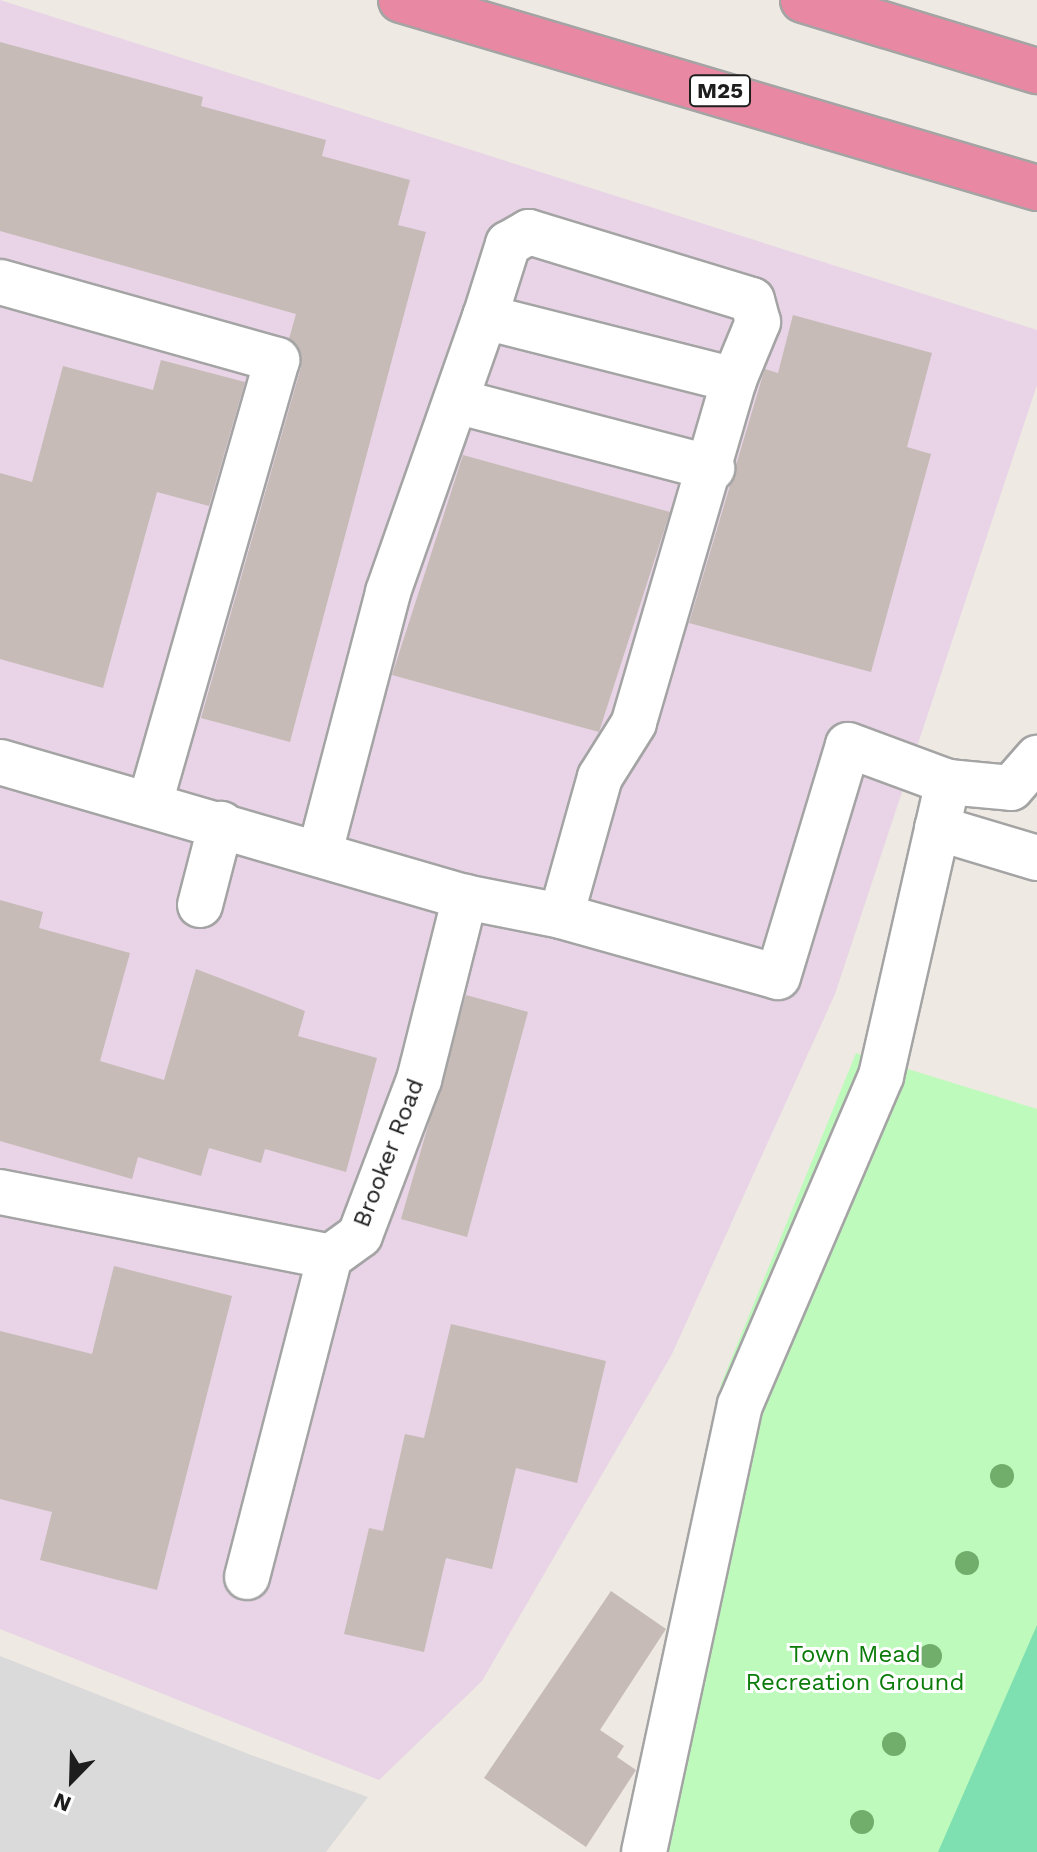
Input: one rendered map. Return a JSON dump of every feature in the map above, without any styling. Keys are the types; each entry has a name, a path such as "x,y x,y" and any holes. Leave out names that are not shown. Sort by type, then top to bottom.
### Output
{"highway":[{"name":"M25","path":"401,0 1037,188"},
{"path":"803,0 1037,71"}],"street":[{"path":"320,852 388,592 508,244 529,232 752,300 758,322 734,380 712,468 634,723 600,777 561,916"},
{"path":"0,282 277,360 150,804"},
{"path":"485,317 734,380"},
{"path":"456,401 712,468"},
{"path":"0,762 320,852 465,897 561,916 778,977 848,745 948,782 1011,788 1037,758"},
{"path":"644,1852 740,1405 881,1076 948,782"},
{"path":"200,905 221,824"},
{"path":"937,828 1037,858"},
{"name":"Brooker Road","path":"330,1257 360,1235 419,1080 465,897"},
{"path":"0,1192 330,1257 247,1577"}],"shaded area":[{"path":"0,0 1037,330 1037,385 835,994 672,1354 482,1681 379,1780 0,1629"},
{"path":"0,1656 251,1755 368,1797 326,1852 0,1852"}],"green space":[{"name":"Town Mead Recreation Ground","path":"856,1053 1037,1109 1037,1852 637,1852 721,1384"},
{"path":"1037,1625 1037,1852 938,1852"}],"building":[{"path":"0,42 203,97 201,106 326,140 322,156 410,180 398,225 426,232 290,742 201,718 301,367 289,339 296,314 0,231"},
{"path":"793,315 932,353 907,447 931,454 871,672 689,623 765,369 778,373"},
{"path":"161,360 245,382 209,506 157,492 103,688 0,659 0,473 32,482 63,366 153,390"},
{"path":"463,455 670,512 599,732 392,675"},
{"path":"0,900 43,912 39,928 130,953 100,1061 164,1080 196,969 305,1011 298,1036 377,1058 346,1172 265,1149 261,1163 209,1148 201,1176 138,1157 132,1179 0,1141"},
{"path":"466,995 528,1012 467,1237 401,1219"},
{"path":"114,1266 232,1296 157,1590 40,1560 52,1512 0,1499 0,1331 92,1354"},
{"path":"451,1324 606,1361 577,1483 516,1468 492,1569 446,1558 424,1652 344,1634 369,1528 383,1531 405,1434 424,1438"},
{"path":"611,1591 666,1629 600,1730 624,1746 617,1757 636,1770 586,1847 484,1778"}]}
